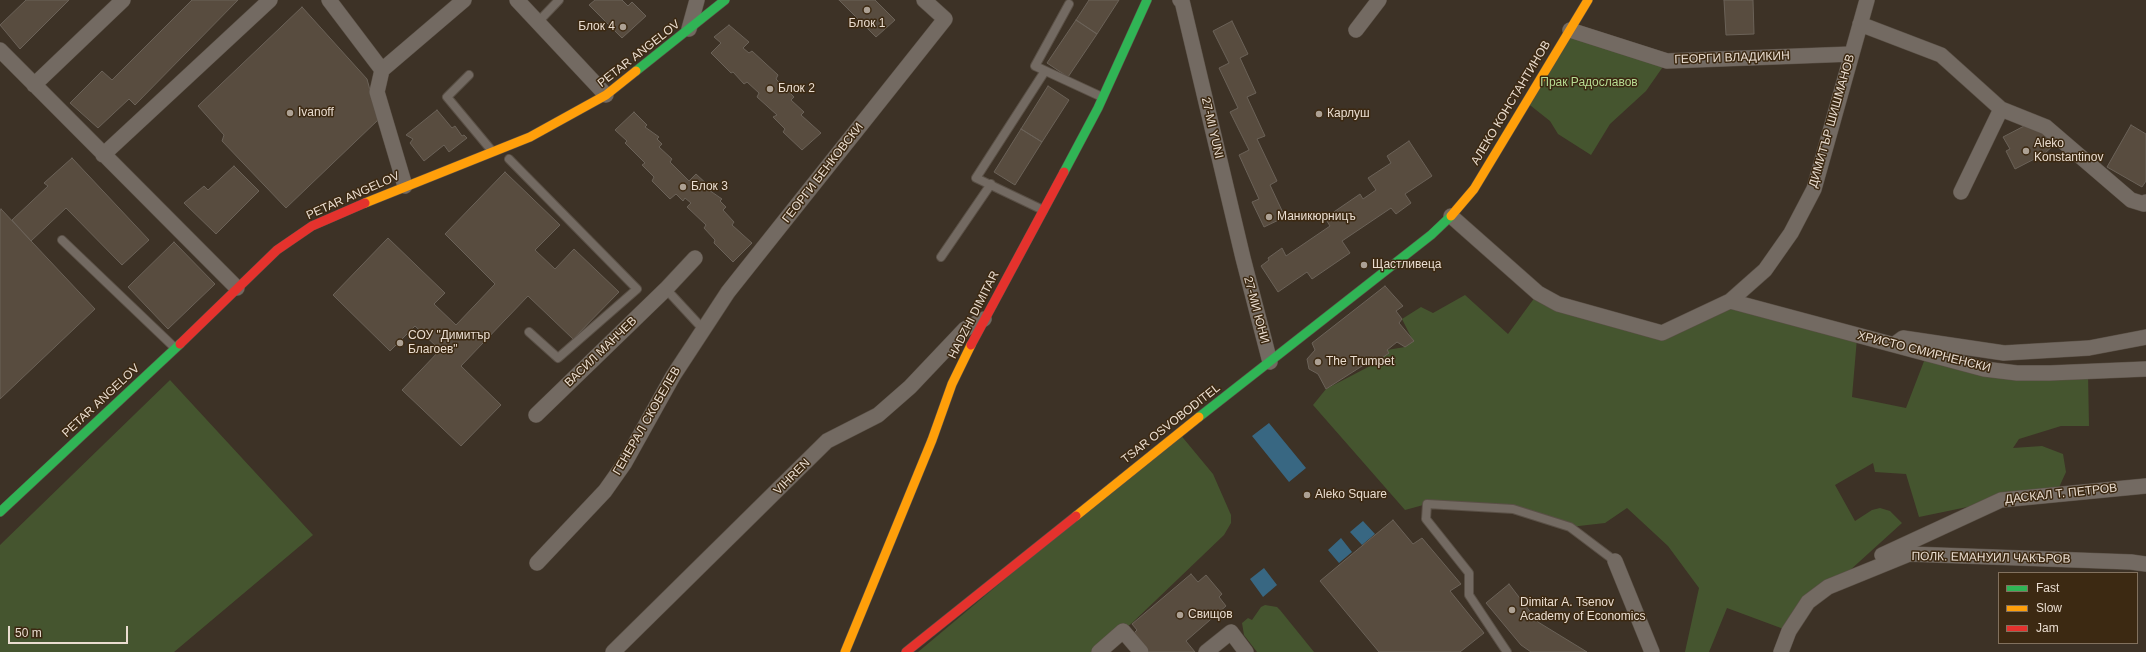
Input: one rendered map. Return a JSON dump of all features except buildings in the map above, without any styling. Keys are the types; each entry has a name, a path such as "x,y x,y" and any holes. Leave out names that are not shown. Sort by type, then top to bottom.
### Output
{"street":[{"path":"34,85 122,0"},
{"path":"103,155 270,0"},
{"path":"329,0 382,70"},
{"path":"405,186 377,92 382,70 464,0"},
{"path":"517,0 606,95"},
{"path":"689,30 696,10 697,0"},
{"name":"PETAR ANGELOV","path":"0,512 176,348 277,250 312,226 405,186 494,153 530,137 606,95 725,0"},
{"name":"ГЕОРГИ БЕНКОВСКИ","path":"703,328 728,292 945,19 924,0"},
{"name":"HADZHI DIMITAR","path":"845,652 932,440 952,384 984,319 1103,98 1147,0"},
{"name":"27-МИ ЮНИ","path":"1180,0 1182,1 1243,258 1270,362"},
{"path":"1356,30 1379,0"},
{"name":"АЛЕКО КОНСТАНТИНОВ","path":"1451,216 1474,188 1588,0"},
{"name":"ДИМИТЪР ШИШМАНОВ","path":"1451,216 1538,293 1558,304 1662,333 1730,301 1765,270 1791,233 1814,189 1867,0"},
{"path":"1860,24 1941,54 2002,109 2046,127 2131,200 2145,203"},
{"name":"ГЕОРГИ ВЛАДИКИН","path":"1570,30 1667,61 1852,54"},
{"path":"0,50 237,288"},
{"path":"1961,192 2002,109"},
{"name":"TSAR OSVOBODITEL","path":"906,652 1166,442 1431,235 1451,216"},
{"name":"ВАСИЛ МАНЧЕВ","path":"536,415 666,289 694,258"},
{"name":"ХРИСТО СМИРНЕНСКИ","path":"1730,301 1984,369 2017,373 2146,369"},
{"name":"VIHREN","path":"613,652 827,441 878,415 910,387 965,328 984,319"},
{"name":"ГЕНЕРАЛ СКОБЕЛЕВ","path":"537,562 606,491 624,464 673,376 703,328"},
{"path":"1892,345 1903,338 2004,353 2089,348 2146,337"},
{"name":"ДАСКАЛ Т. ПЕТРОВ","path":"1828,587 1848,572 2001,500 2146,486"},
{"name":"ПОЛК. ЕМАНУИЛ ЧАКЪРОВ","path":"1781,652 1790,631 1808,602 1828,587 1908,554 2131,562 2146,564"},
{"path":"1615,561 1652,652"},
{"path":"2131,562 2146,573"},
{"path":"1099,652 1123,631 1141,652"},
{"path":"1206,652 1231,632 1246,652"}],"lane":[{"path":"538,22 559,0"},
{"path":"1069,4 1035,66 1103,98"},
{"path":"1043,210 976,178 1045,71"},
{"path":"469,75 447,97 494,153"},
{"path":"509,158 637,289 558,358 529,332"},
{"path":"941,257 991,184"},
{"path":"62,240 176,348"},
{"path":"666,289 703,328"},
{"path":"1507,652 1469,595 1469,573 1426,519 1427,504 1513,509 1570,526 1615,561"}],"green space":[{"name":"Прак Радославов","path":"1570,30 1667,61 1646,91 1610,124 1591,155 1558,134 1550,121 1526,102"},
{"path":"1538,293 1662,333 1730,301 1857,338 1852,397 1906,408 1926,356 1984,369 2088,372 2089,426 2061,426 2019,439 2013,448 2042,446 2063,454 2066,472 2056,494 2001,500 1919,517 1906,474 1875,472 1873,463 1835,485 1855,521 1872,510 1880,508 1890,511 1902,523 1848,572 1789,631 1727,608 1709,652 1685,652 1699,588 1668,546 1627,508 1605,523 1570,527 1513,509 1427,504 1405,510 1313,405 1326,389 1372,365 1387,350 1405,347 1413,341 1402,319 1421,307 1433,313 1465,295 1508,334"},
{"path":"170,380 313,535 174,652 0,652 0,545"},
{"path":"1179,433 1213,474 1231,515 1231,523 1224,535 1132,623 1096,652 918,652"},
{"path":"1265,605 1277,607 1314,652 1257,652 1244,635 1242,623 1248,618 1252,620 1261,607"}],"water":[{"path":"1269,423 1306,468 1289,482 1252,436"},
{"path":"1363,521 1375,534 1362,545 1350,532"},
{"path":"1341,538 1352,552 1339,563 1328,550"},
{"path":"1264,568 1277,585 1263,597 1250,579"}],"traffic: fast":[{"path":"636,71 725,0"},
{"path":"1064,172 1098,108 1147,0"},
{"path":"1199,417 1431,235 1451,216"},
{"path":"0,512 180,344"}],"traffic: slow":[{"path":"1451,216 1474,189 1588,0"},
{"path":"365,203 530,137 606,95 636,71"},
{"path":"845,652 932,440 952,384 971,345"},
{"path":"1076,516 1199,417"}],"traffic: jam":[{"path":"971,345 1064,172"},
{"path":"180,344 277,250 312,226 365,203"},
{"path":"906,652 1076,516"}],"place":[{"name":"Блок 1","path":"867,10"},
{"name":"Блок 4","path":"623,27"},
{"name":"Блок 2","path":"770,89"},
{"name":"Ivanoff","path":"290,113"},
{"name":"Карлуш","path":"1319,114"},
{"name":"Aleko Konstantinov","path":"2026,151"},
{"name":"Блок 3","path":"683,187"},
{"name":"Маникюрницъ","path":"1269,217"},
{"name":"Щастливеца","path":"1364,265"},
{"name":"СОУ \"Димитър Благоев\"","path":"400,343"},
{"name":"The Trumpet","path":"1318,362"},
{"name":"Aleko Square","path":"1307,495"},
{"name":"Dimitar A. Tsenov Academy of Economics","path":"1512,610"},
{"name":"Свищов","path":"1180,615"}]}
